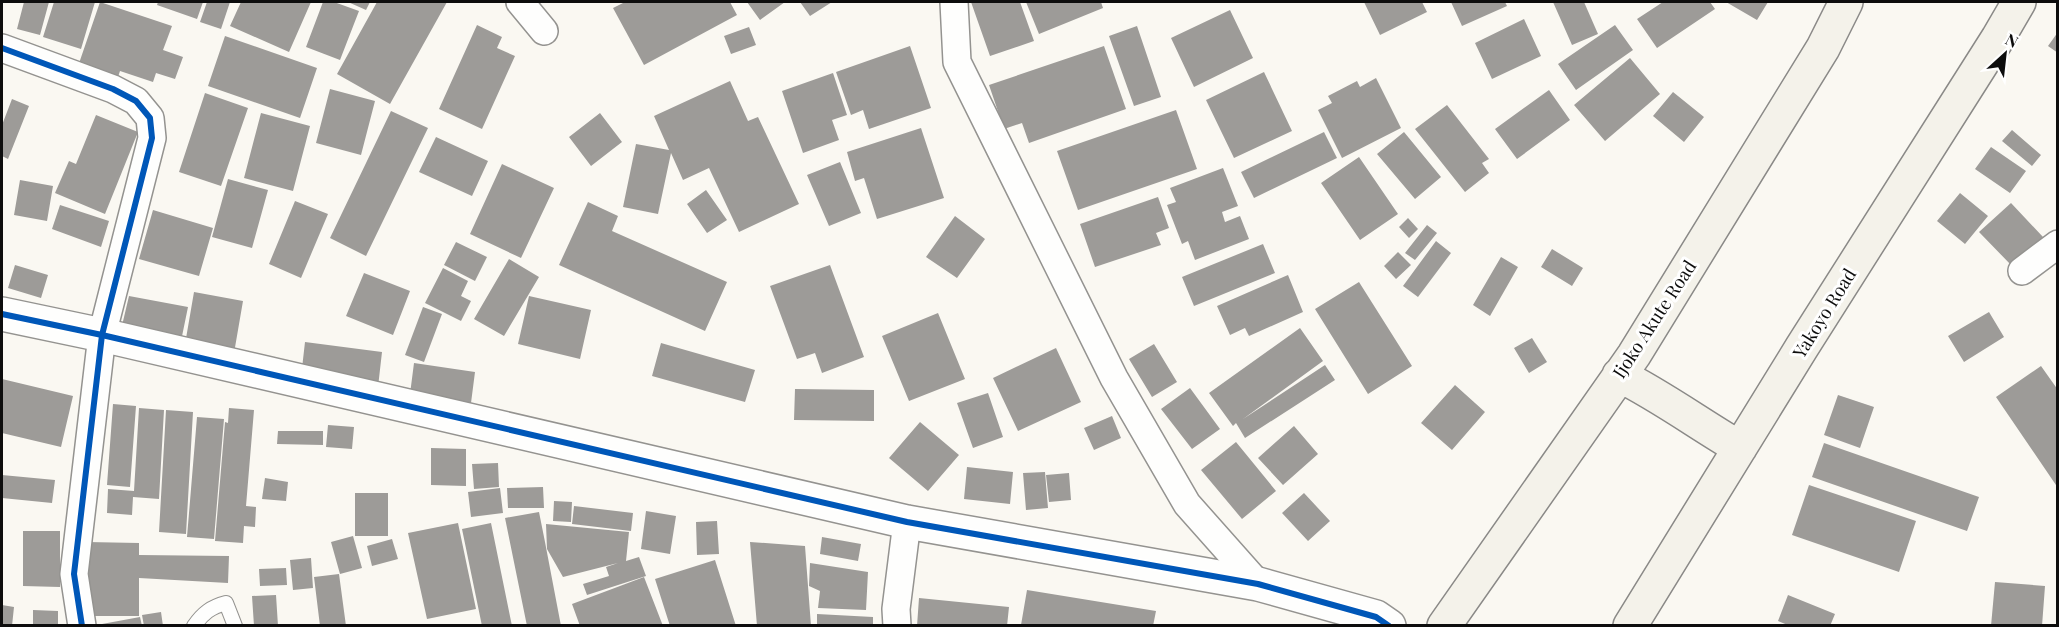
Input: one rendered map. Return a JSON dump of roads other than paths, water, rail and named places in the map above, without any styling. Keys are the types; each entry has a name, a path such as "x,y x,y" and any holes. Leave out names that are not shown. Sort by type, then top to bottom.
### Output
{"main road":[{"name":"Ijoko Akute Road","path":"1444,626 1634,355 1823,48 1846,2"},
{"name":"Yakoyo Road","path":"1630,626 2019,2"},
{"path":"1619,375 1649,390 1693,421 1740,448"}],"street":[{"path":"520,2 544,31"},
{"path":"954,2 957,62 1114,378 1187,504 1258,584"},
{"path":"2,48 114,89 136,101 150,118 152,138 102,335 74,574 82,626"},
{"path":"2022,271 2058,244"},
{"path":"2,314 102,335 907,522 1258,584 1376,617 1389,626"},
{"path":"897,626 896,609 907,522"}],"lane":[{"path":"194,626 203,613 214,606 226,603 235,626"}]}
